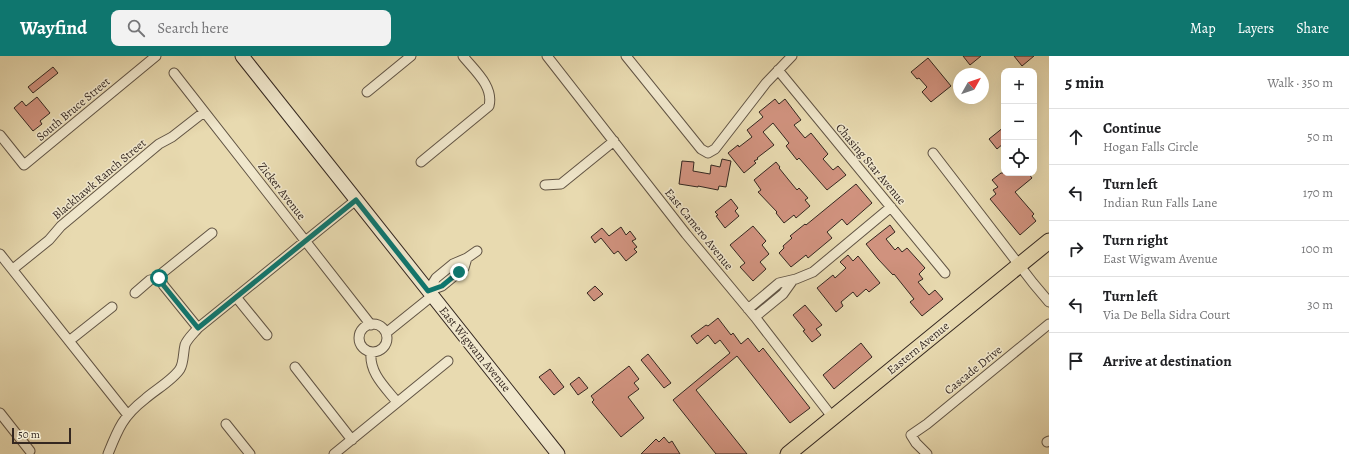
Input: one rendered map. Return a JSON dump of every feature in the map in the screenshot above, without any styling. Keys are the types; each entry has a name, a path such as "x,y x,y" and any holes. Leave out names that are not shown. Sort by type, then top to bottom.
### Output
{"main road":[{"name":"East Wigwam Avenue","path":"242,56 558,454"},
{"name":"Eastern Avenue","path":"788,454 1049,241"}],"street":[{"name":"South Bruce Street","path":"0,135 24,165 156,56"},
{"path":"367,92 411,56"},
{"path":"421,162 489,106 491,99 489,92 484,83 463,56"},
{"name":"East Camero Avenue","path":"547,56 686,234 748,309 833,418"},
{"path":"626,56 701,149 708,153 715,149 766,83 792,56"},
{"name":"Chasing Star Avenue","path":"778,70 945,273"},
{"name":"Zicker Avenue","path":"174,73 371,325"},
{"name":"Blackhawk Ranch Street","path":"13,269 49,240 61,226 159,144 172,137 204,112"},
{"path":"545,185 561,184 614,141"},
{"path":"933,153 1049,302"},
{"path":"108,454 119,427 128,414 143,400 174,376 180,369 186,344 198,328 356,200"},
{"path":"748,309 779,283 793,280 813,272 891,207"},
{"path":"135,293 150,280 159,278 161,274 212,233"},
{"path":"386,333 430,294 436,278 453,264 467,258 477,251"},
{"path":"0,254 128,414"},
{"path":"159,278 198,328"},
{"path":"755,318 783,294 793,280"},
{"path":"236,297 267,335"},
{"path":"69,341 112,307"},
{"name":"Cascade Drive","path":"927,454 916,443 911,435 927,424 1049,324"},
{"path":"371,325 379,326 386,333 387,340 383,348 380,350 371,352 361,344 360,336 363,329 371,325"},
{"path":"371,352 370,360 372,368 377,377 397,402"},
{"path":"334,454 448,361"},
{"path":"295,367 352,440"},
{"path":"0,413 30,451"},
{"path":"226,424 250,454"}],"building":[{"path":"963,56 981,56 970,65"},
{"path":"1014,56 1034,56 1022,66"},
{"path":"928,58 951,86 931,102 922,92 927,87 911,72"},
{"path":"53,67 58,73 33,93 28,87"},
{"path":"37,97 50,113 40,121 42,124 33,131 14,108 22,101 26,106"},
{"path":"775,99 779,104 785,99 801,120 794,125 805,138 811,133 828,154 823,159 833,170 838,166 846,175 827,190 799,158 797,160 786,146 789,143 773,123 763,132 774,145 757,158 758,159 754,161 756,163 744,173 728,153 752,137 747,130 763,117 759,112"},
{"path":"1001,129 1001,146 997,149 989,139"},
{"path":"722,159 731,161 726,187 719,186 718,190 679,184 682,161 694,162 693,171 710,174 711,165 720,167"},
{"path":"776,162 797,190 799,188 808,198 805,200 810,206 796,218 794,215 784,223 776,213 777,212 758,192 761,190 754,180"},
{"path":"1001,173 1001,176 1030,176 1032,178 1015,192 1034,214 1032,216 1036,221 1020,235 990,199 996,194 993,190 998,187 992,180"},
{"path":"856,184 872,203 847,225 842,219 827,232 832,238 808,258 806,255 791,267 779,253 784,248 783,246 792,238 790,236 805,224 806,225"},
{"path":"731,199 738,208 735,211 739,216 725,228 716,216 718,215 715,212"},
{"path":"890,225 895,232 886,239 895,250 898,247 902,252 907,248 925,268 919,274 923,279 918,282 929,295 935,290 943,299 922,316 910,302 914,299 894,274 893,275 878,259 866,244"},
{"path":"753,226 766,241 762,245 769,254 760,262 766,269 753,281 740,267 745,263 730,245"},
{"path":"621,227 626,235 630,231 636,239 632,241 637,247 634,249 637,252 626,261 618,251 614,254 601,238 595,243 591,237 602,228 609,236"},
{"path":"848,255 853,261 858,256 880,283 869,292 866,289 857,297 853,292 841,302 843,306 836,312 817,288 833,275 835,278 846,268 840,262"},
{"path":"595,286 603,294 594,301 587,293"},
{"path":"805,305 822,325 816,329 821,335 812,342 793,315"},
{"path":"718,318 731,335 733,333 741,344 748,338 759,352 763,348 810,408 790,423 737,356 696,390 747,454 716,454 673,400 730,353 720,340 715,344 708,335 697,344 691,336"},
{"path":"861,343 872,357 834,389 823,375"},
{"path":"648,354 671,383 664,388 641,360"},
{"path":"629,366 639,379 634,383 639,389 628,397 644,418 621,437 592,402 594,400 591,396"},
{"path":"550,369 564,387 554,395 539,377"},
{"path":"579,377 588,388 578,395 570,384"},
{"path":"664,437 669,443 672,441 680,454 641,454 656,439 659,442"}],"route":[{"path":"159,278 198,328 356,200 428,291 442,286 459,272"}]}
